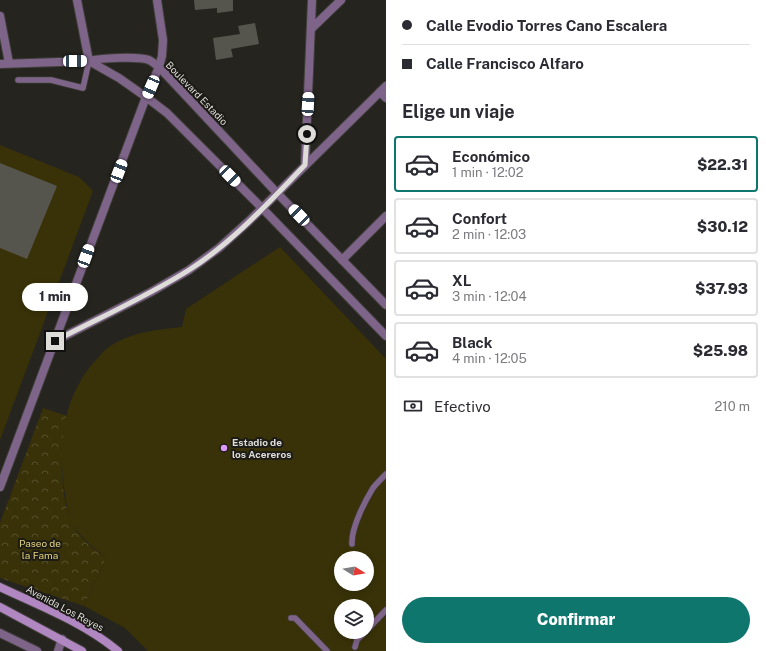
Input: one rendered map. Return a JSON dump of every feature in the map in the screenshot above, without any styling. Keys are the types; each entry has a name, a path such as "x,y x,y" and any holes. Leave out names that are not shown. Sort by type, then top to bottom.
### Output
{"street":[{"path":"77,0 88,61 119,78 167,113 262,208 386,336"},
{"path":"0,487 146,97 160,67 163,40 157,0"},
{"path":"305,165 312,0"},
{"path":"311,28 341,0"},
{"path":"0,16 9,63"},
{"name":"Boulevard Estadio","path":"0,64 136,58 148,60 160,67 277,193 386,305"},
{"path":"55,341 151,292 189,270 219,248 262,208 386,86"},
{"path":"380,92 386,98"},
{"path":"342,260 386,216"},
{"name":"Avenida Los Reyes","path":"0,586 70,620 107,642 118,651"},
{"path":"0,607 82,651"},
{"path":"0,633 37,651"},
{"path":"58,651 62,639"}],"lane":[{"path":"18,80 51,80 83,88 88,61"},
{"path":"352,544 352,538 359,517 374,488 386,474"},
{"path":"374,623 386,610"},
{"path":"291,618 295,618 327,651"},
{"path":"355,646 358,639"}],"green space":[{"path":"0,145 79,177 93,191 0,440"},
{"name":"Estadio de los Acereros","path":"280,247 386,359 386,651 148,651 125,628 84,606 106,558 78,532 74,527 68,513 64,488 62,456 65,424 73,395 90,367 99,356 106,349 117,342 135,335 182,327 186,309"},
{"name":"Paseo de la Fama","path":"43,408 67,416 63,446 62,480 68,512 74,526 82,538 106,558 84,606 0,578 0,523"}],"building":[{"path":"194,0 233,0 233,11 217,13 217,8 195,10"},
{"path":"255,23 259,44 231,49 233,57 216,60 213,38 240,34 238,26"},
{"path":"0,163 57,186 27,259 0,248"}],"place":[{"name":"Estadio de los Acereros","path":"224,448"}],"route":[{"path":"55,341 151,292 189,270 219,248 249,221 305,165 307,134"}]}
